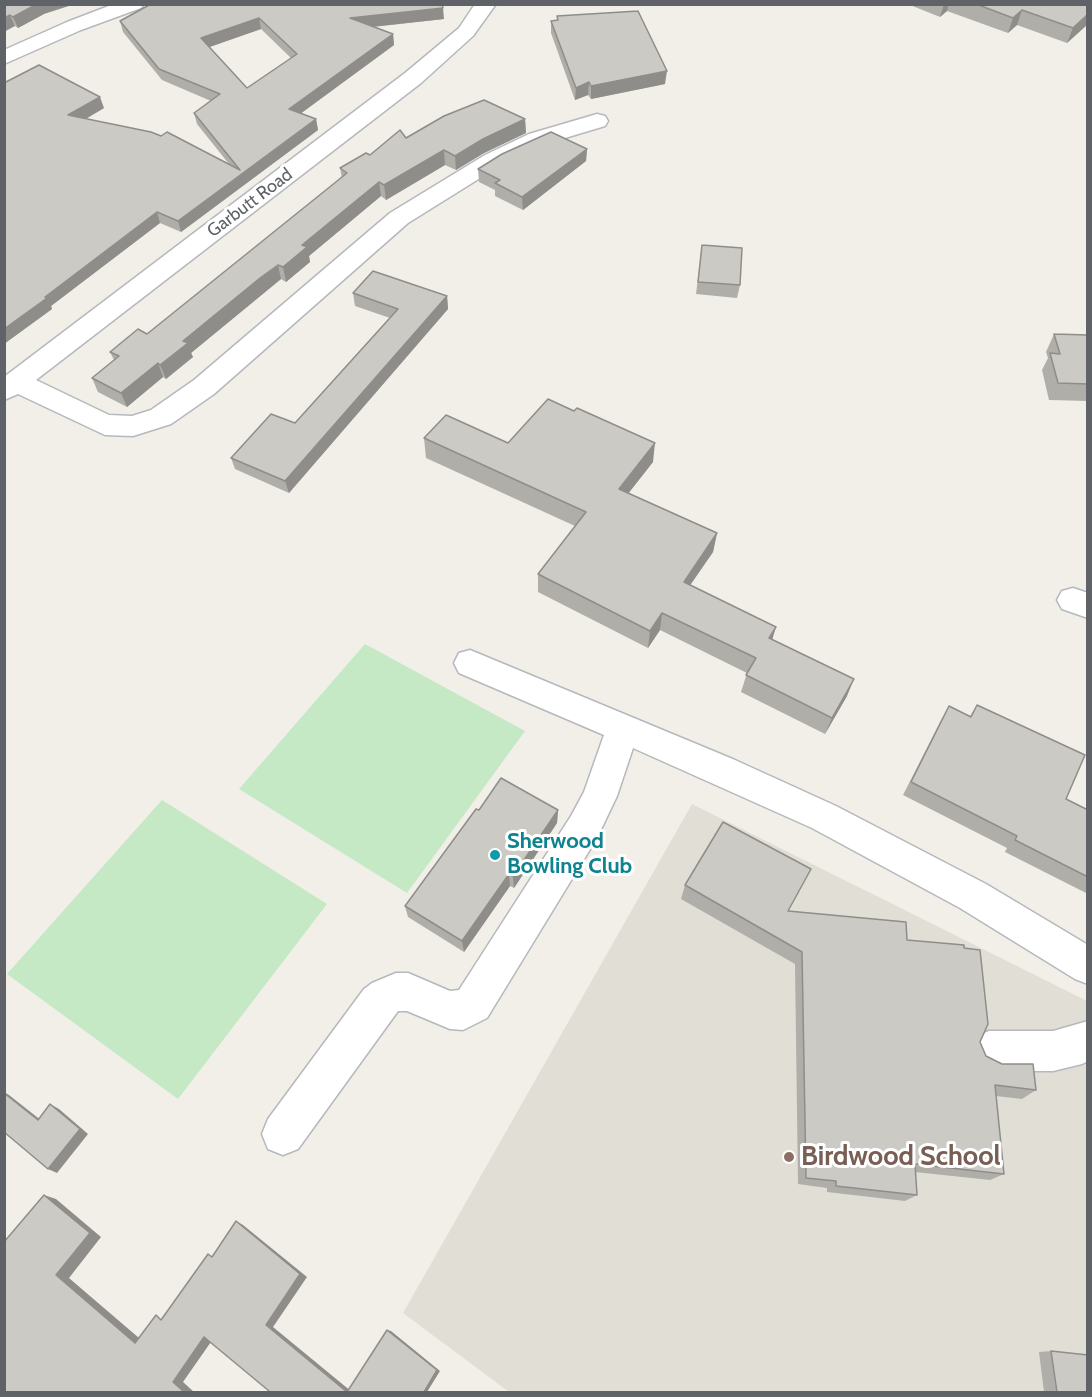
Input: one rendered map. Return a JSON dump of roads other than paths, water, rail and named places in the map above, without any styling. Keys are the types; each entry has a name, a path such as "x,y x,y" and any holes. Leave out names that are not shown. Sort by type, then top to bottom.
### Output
{"street":[{"path":"4,58 74,26 134,4"},
{"name":"Garbutt Road","path":"10,386 429,65 466,32 486,4"},
{"path":"10,386 105,425 133,426 161,417 204,387 399,218 493,160 565,129 597,121"},
{"path":"470,663 723,771 824,817 973,896 1088,966"},
{"path":"283,1134 378,1003 386,996 396,992 408,992 450,1010 463,1011 473,1004 584,827 600,796 623,729"},
{"path":"989,1051 1053,1051 1082,1044 1088,1040"}],"place":[{"name":"Sherwood Bowling Club","path":"495,855"},
{"name":"Birdwood School","path":"789,1157"}]}
